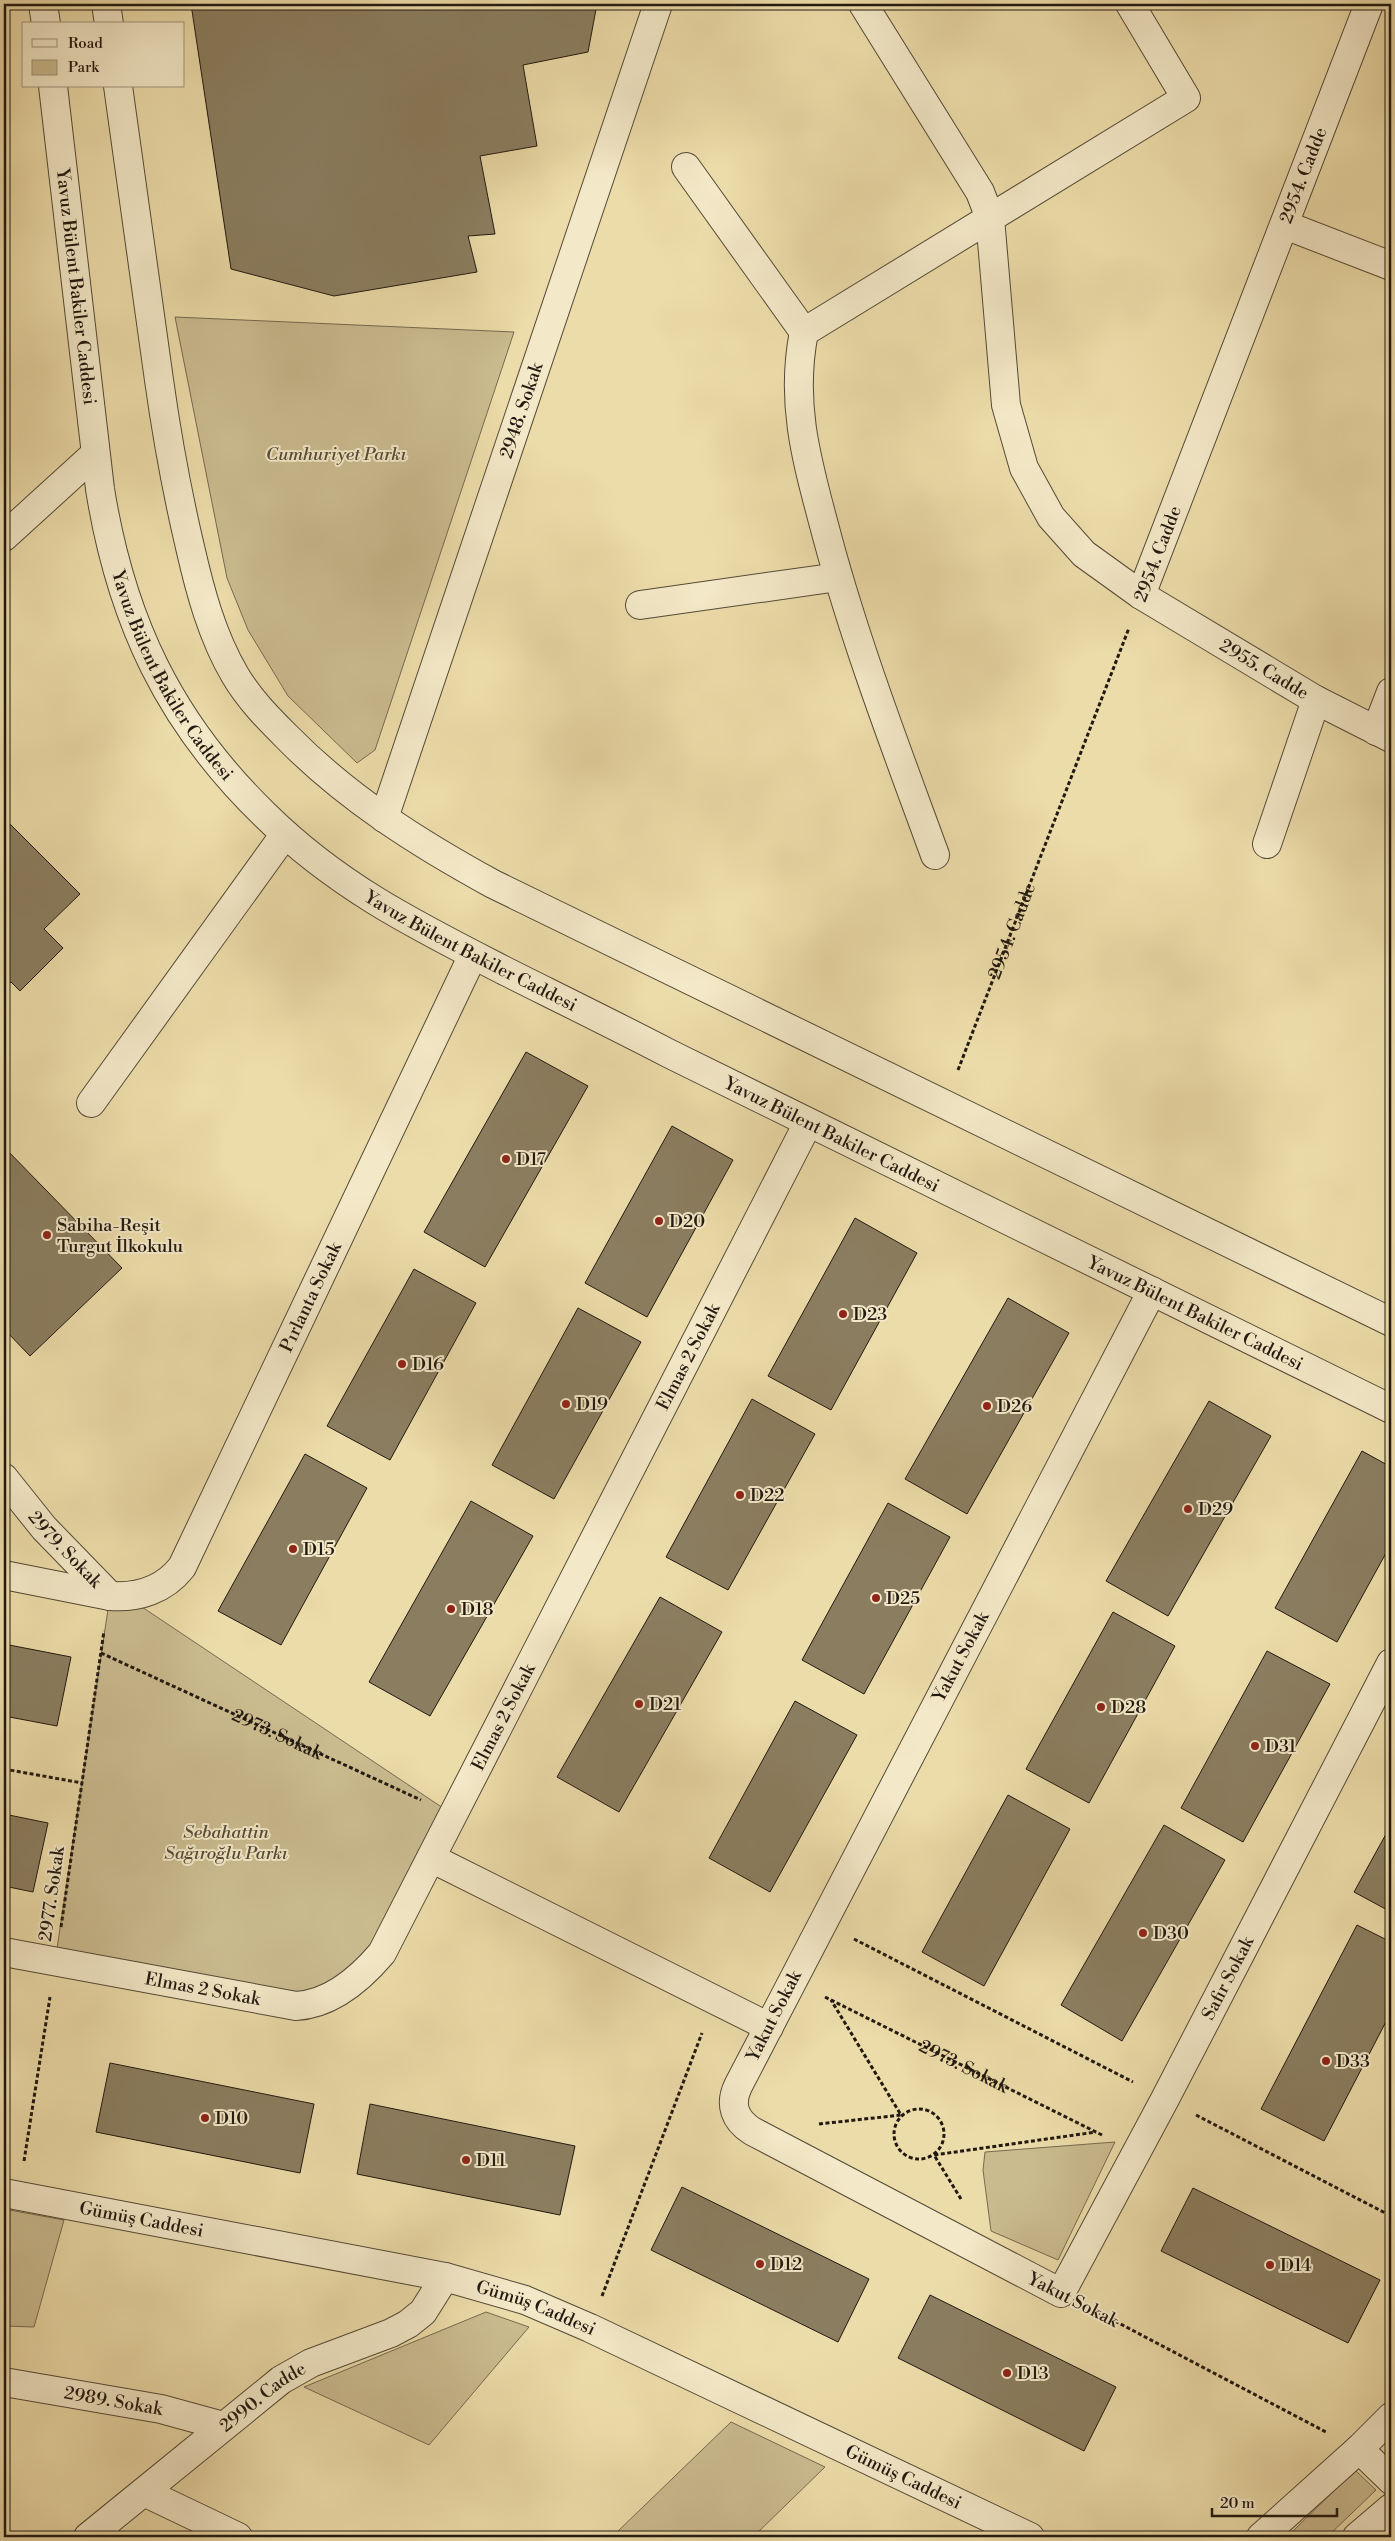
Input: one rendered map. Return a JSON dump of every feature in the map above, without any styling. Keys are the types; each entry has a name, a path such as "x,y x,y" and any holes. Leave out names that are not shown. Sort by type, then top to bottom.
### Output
{"street":[{"path":"43,4 46,22"},
{"path":"106,4 109,22"},
{"name":"2948. Sokak","path":"384,818 658,4"},
{"name":"2955. Cadde","path":"863,4 980,192 990,218 1006,405 1024,468 1042,503 1073,544 1141,596 1316,700 1384,734"},
{"path":"935,855 874,688 838,577 804,450 799,422 797,388 799,356 804,332 1186,98 1130,4"},
{"name":"2954. Cadde","path":"1141,596 1286,225 1369,4"},
{"name":"Yavuz Bülent Bakiler Caddesi","path":"53,88 95,454 111,555 145,653 160,680 210,756 245,796 314,859 372,901 404,920 808,1123 1391,1409"},
{"path":"118,88 173,470 181,512 210,620 235,676 254,703 318,767 384,818 435,852 493,884 1391,1322"},
{"path":"686,167 804,332"},
{"path":"1286,225 1391,266"},
{"path":"4,537 95,454"},
{"path":"640,605 838,577"},
{"path":"1384,734 1391,692"},
{"path":"1267,844 1316,700"},
{"path":"91,1103 285,834"},
{"name":"Pırlanta Sokak","path":"4,1575 110,1596 127,1597 147,1592 162,1585 182,1567 473,954"},
{"name":"Elmas 2 Sokak","path":"4,1952 296,2006 307,2006 339,1992 372,1965 382,1953 808,1123"},
{"name":"Yakut Sokak","path":"1061,2293 778,2145 739,2122 734,2109 736,2090 1152,1292"},
{"name":"2979. Sokak","path":"4,1478 44,1528 83,1572 110,1596"},
{"name":"Safir Sokak","path":"1061,2293 1165,2099 1391,1662"},
{"path":"430,1858 769,2027"},
{"name":"Gümüş Caddesi","path":"11,2195 445,2278 525,2300 590,2328 1030,2537"},
{"name":"2990. Cadde","path":"88,2537 280,2380 296,2371 391,2333 408,2324 422,2312 445,2278"},
{"name":"2989. Sokak","path":"4,2382 152,2407 222,2426"},
{"path":"1261,2537 1359,2449 1391,2417"},
{"path":"1359,2449 1391,2480"},
{"path":"144,2492 238,2537"},
{"path":"1357,2537 1391,2508"}],"path":[{"name":"2954. Cadde","path":"946,1104 1141,596"},
{"name":"2977. Sokak","path":"11,2195 56,1962 110,1596"},
{"name":"2973. Sokak","path":"101,1653 452,1814"},
{"path":"4,1769 82,1783"},
{"path":"823,1923 1391,2216"},
{"name":"2973. Sokak","path":"793,1981 1135,2152"},
{"path":"590,2328 714,1999"},
{"path":"831,2000 901,2115"},
{"path":"934,2155 943,2141 944,2132 939,2117 924,2108 908,2110 901,2115 893,2130 896,2147 902,2153 918,2159 934,2155 1096,2132"},
{"path":"812,2125 901,2115"},
{"name":"Yakut Sokak","path":"1061,2293 1359,2449"}],"green space":[{"name":"Cumhuriyet Parkı","path":"175,317 514,332 375,750 357,763 288,696 248,630 227,578"},
{"name":"Sebahattin Sağıroğlu Parkı","path":"110,1596 127,1597 452,1814 382,1953 328,1997 55,1962"},
{"path":"1115,2142 1058,2260 991,2231 983,2170 985,2152"},
{"path":"4,2209 64,2220 34,2327 4,2326"},
{"path":"486,2312 529,2327 429,2445 304,2387"},
{"path":"731,2422 825,2467 753,2537 625,2537 616,2533"},
{"path":"1355,2470 1376,2490 1327,2537 1287,2537"}],"building":[{"path":"191,4 597,4 588,52 523,65 537,146 480,156 495,234 468,236 477,272 334,296 231,269"},
{"path":"6,820 80,894 44,929 63,948 20,991 11,982 4,989 4,822"},
{"name":"D17","path":"526,1052 588,1086 485,1267 424,1232"},
{"name":"D20","path":"672,1126 733,1160 647,1317 585,1283"},
{"name":"Sabiha-Reşit Turgut İlkokulu","path":"4,1147 122,1268 30,1356 4,1329"},
{"name":"D23","path":"855,1218 917,1253 831,1410 768,1376"},
{"name":"D16","path":"414,1269 476,1303 390,1460 327,1426"},
{"name":"D26","path":"1008,1298 1069,1333 967,1514 905,1479"},
{"name":"D19","path":"578,1308 641,1342 554,1499 492,1465"},
{"name":"D22","path":"752,1399 815,1434 728,1590 666,1557"},
{"name":"D29","path":"1209,1401 1271,1436 1168,1616 1106,1581"},
{"path":"1362,1451 1391,1467 1391,1544 1337,1642 1275,1608"},
{"name":"D15","path":"305,1454 367,1488 281,1645 218,1611"},
{"name":"D18","path":"471,1501 533,1536 430,1716 369,1682"},
{"name":"D25","path":"888,1503 950,1537 864,1694 802,1660"},
{"name":"D21","path":"660,1597 722,1632 619,1812 557,1777"},
{"name":"D28","path":"1113,1612 1175,1646 1089,1803 1026,1769"},
{"path":"4,1644 71,1657 57,1726 4,1716"},
{"name":"D31","path":"1267,1651 1330,1684 1243,1842 1181,1808"},
{"path":"795,1701 857,1735 770,1892 709,1858"},
{"path":"1008,1795 1070,1829 984,1986 922,1952"},
{"path":"4,1814 48,1823 33,1892 4,1886"},
{"name":"D30","path":"1164,1825 1225,1860 1122,2041 1061,2005"},
{"path":"1391,1825 1391,1912 1354,1892"},
{"name":"D33","path":"1357,1925 1391,1942 1391,2012 1324,2141 1261,2109"},
{"name":"D10","path":"110,2063 314,2104 300,2173 96,2132"},
{"name":"D11","path":"370,2104 575,2146 560,2215 357,2174"},
{"name":"D12","path":"682,2187 869,2279 838,2342 651,2250"},
{"name":"D14","path":"1193,2188 1380,2280 1348,2343 1161,2251"},
{"name":"D13","path":"930,2295 1116,2387 1084,2451 898,2358"}],"place":[{"name":"D17","path":"506,1159"},
{"name":"D20","path":"659,1221"},
{"name":"Sabiha-Reşit Turgut İlkokulu","path":"47,1235"},
{"name":"D23","path":"843,1314"},
{"name":"D16","path":"402,1364"},
{"name":"D19","path":"566,1404"},
{"name":"D26","path":"987,1406"},
{"name":"D22","path":"740,1495"},
{"name":"D29","path":"1188,1509"},
{"name":"D15","path":"293,1549"},
{"name":"D25","path":"876,1598"},
{"name":"D18","path":"451,1609"},
{"name":"D21","path":"639,1704"},
{"name":"D28","path":"1101,1707"},
{"name":"D31","path":"1255,1746"},
{"name":"D30","path":"1143,1933"},
{"name":"D33","path":"1326,2061"},
{"name":"D10","path":"205,2118"},
{"name":"D11","path":"466,2160"},
{"name":"D12","path":"760,2264"},
{"name":"D14","path":"1270,2265"},
{"name":"D13","path":"1007,2373"}]}
